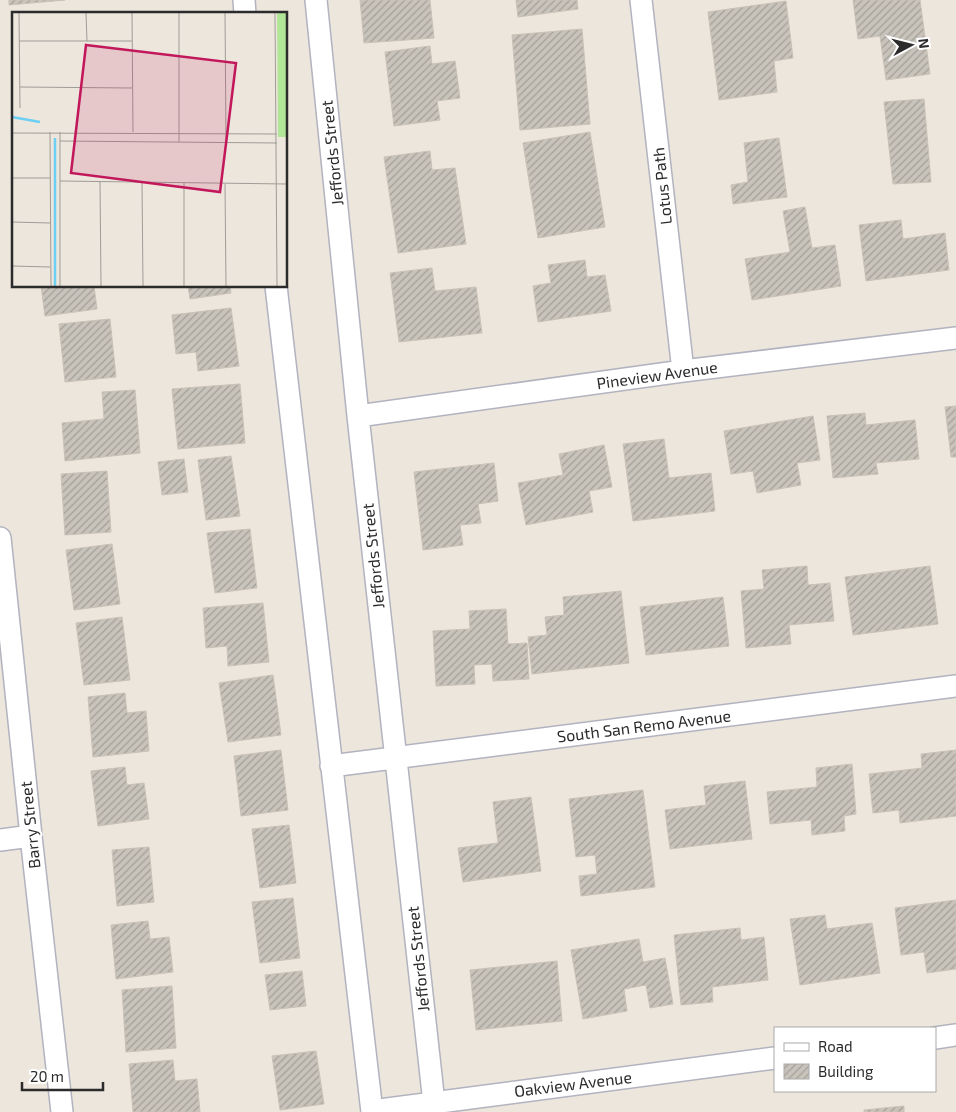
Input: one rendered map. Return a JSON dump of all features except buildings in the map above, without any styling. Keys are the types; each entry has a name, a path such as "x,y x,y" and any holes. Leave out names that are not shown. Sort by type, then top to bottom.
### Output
{"street":[{"name":"Jeffords Street","path":"316,0 358,416 434,1107"},
{"name":"Lotus Path","path":"641,0 683,371"},
{"path":"276,288 372,1111"},
{"name":"Pineview Avenue","path":"358,416 683,371 956,338"},
{"name":"Barry Street","path":"0,538 62,1112"},
{"name":"South San Remo Avenue","path":"331,766 956,686"},
{"path":"0,840 31,836"},
{"path":"936,1038 956,1035"},
{"name":"Oakview Avenue","path":"372,1111 434,1107 774,1058"}]}
